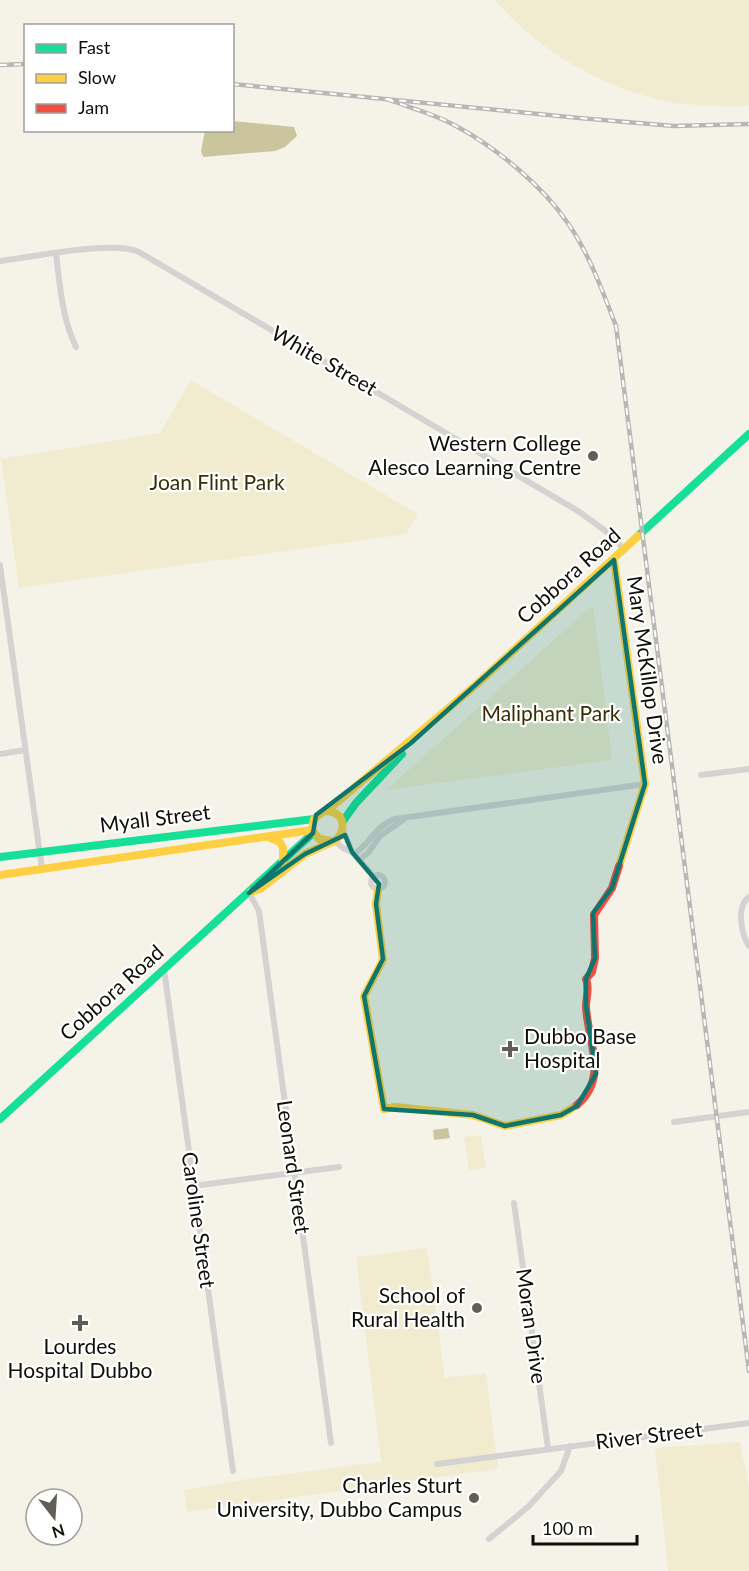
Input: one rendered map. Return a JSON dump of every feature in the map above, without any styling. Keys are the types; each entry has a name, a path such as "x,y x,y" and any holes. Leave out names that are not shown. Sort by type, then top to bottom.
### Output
{"street":[{"name":"White Street","path":"0,261 120,247 139,252 578,510 607,532 625,550"},
{"path":"56,254 65,319 76,347"},
{"name":"Cobbora Road","path":"328,810 411,742 625,550 749,434"},
{"name":"Mary McKillop Drive","path":"614,560 645,784"},
{"path":"0,566 42,869"},
{"name":"Cobbora Road","path":"343,821 351,809 385,775 411,742"},
{"path":"0,754 26,750"},
{"path":"700,775 749,769"},
{"path":"353,853 363,848 371,835 381,826 395,819 645,784 612,888 594,915 595,958 592,972 586,979 589,987 586,1005 596,1074 584,1099 570,1111 561,1115 505,1126 473,1115 396,1107 384,1109 364,996 383,960 376,904 378,889"},
{"path":"353,853 333,841 319,839 313,831 314,819 320,813 328,810 337,813 343,821 343,831 353,853 374,877"},
{"path":"359,860 368,853 380,836 406,818"},
{"name":"Myall Street","path":"0,857 314,819"},
{"name":"Cobbora Road","path":"0,1119 249,893 256,884 283,862 313,831"},
{"name":"Myall Street","path":"0,875 313,831"},
{"path":"333,841 343,831"},
{"path":"264,837 280,842 284,853 283,862"},
{"name":"Cobbora Road","path":"249,893 260,889 305,854 333,841"},
{"path":"374,877 379,876 384,879 384,886 378,889"},
{"path":"374,877 372,884 378,889"},
{"name":"Leonard Street","path":"249,893 259,911 331,1443"},
{"path":"749,897 744,901 742,907 744,934 749,946"},
{"name":"Caroline Street","path":"164,969 192,1186 233,1471"},
{"path":"674,1122 749,1112"},
{"path":"192,1186 339,1167"},
{"name":"Moran Drive","path":"514,1203 548,1448"},
{"name":"River Street","path":"436,1464 749,1423"},
{"path":"489,1539 528,1507 561,1471 570,1446"}],"highlighted area":[{"path":"614,560 645,784 612,888 593,913 595,958 586,979 586,1005 596,1074 577,1106 561,1115 505,1126 473,1115 384,1109 364,996 383,959 376,904 379,884 352,852 345,835 305,854 249,893 313,833 316,815 411,743"}],"green space":[{"path":"495,0 749,0 749,106 711,106 673,102 648,97 605,82 545,47 510,17"},
{"name":"Joan Flint Park","path":"191,380 418,514 406,534 19,588 1,459 160,433"},
{"name":"Maliphant Park","path":"593,605 612,760 386,790"},
{"path":"481,1135 486,1168 469,1171 464,1137"},
{"path":"427,1248 445,1378 486,1373 498,1469 187,1512 184,1490 240,1480 381,1462 356,1257"},
{"path":"740,1442 749,1487 749,1571 668,1571 655,1448"}],"shaded area":[{"path":"234,121 294,127 297,136 285,147 275,151 203,157 201,151 205,132 234,132"},
{"path":"448,1128 450,1138 434,1140 433,1130"}],"railway":[{"path":"0,65 24,64"},
{"path":"234,84 674,126 749,124"},
{"path":"387,99 448,122 471,135 502,156 545,194 582,246 616,326 749,1371"}],"traffic: fast":[{"path":"638,536 749,434"},
{"path":"343,821 356,803 402,754"},
{"path":"0,857 314,819"},
{"path":"0,1119 313,833"}],"traffic: slow":[{"path":"328,810 477,684 638,536"},
{"path":"614,560 645,784 619,866"},
{"path":"251,892 260,889 305,854 336,840 342,830 342,820 336,813 324,811 314,819 312,830 319,839 332,841"},
{"path":"0,875 312,830"},
{"path":"270,838 280,842 283,848 283,862"},
{"path":"378,889 376,904 383,960 364,996 384,1109 395,1107 473,1115 505,1126 561,1115 577,1105"}],"traffic: jam":[{"path":"577,1105 587,1094 594,1071 586,1007 588,989 586,979 592,972 595,958 594,915 612,888 619,866"}],"place":[{"name":"Western College Alesco Learning Centre","path":"593,456"},
{"name":"Dubbo Base Hospital","path":"510,1049"},
{"name":"School of Rural Health","path":"477,1308"},
{"name":"Lourdes Hospital Dubbo","path":"80,1323"},
{"name":"Charles Sturt University, Dubbo Campus","path":"474,1498"}]}
